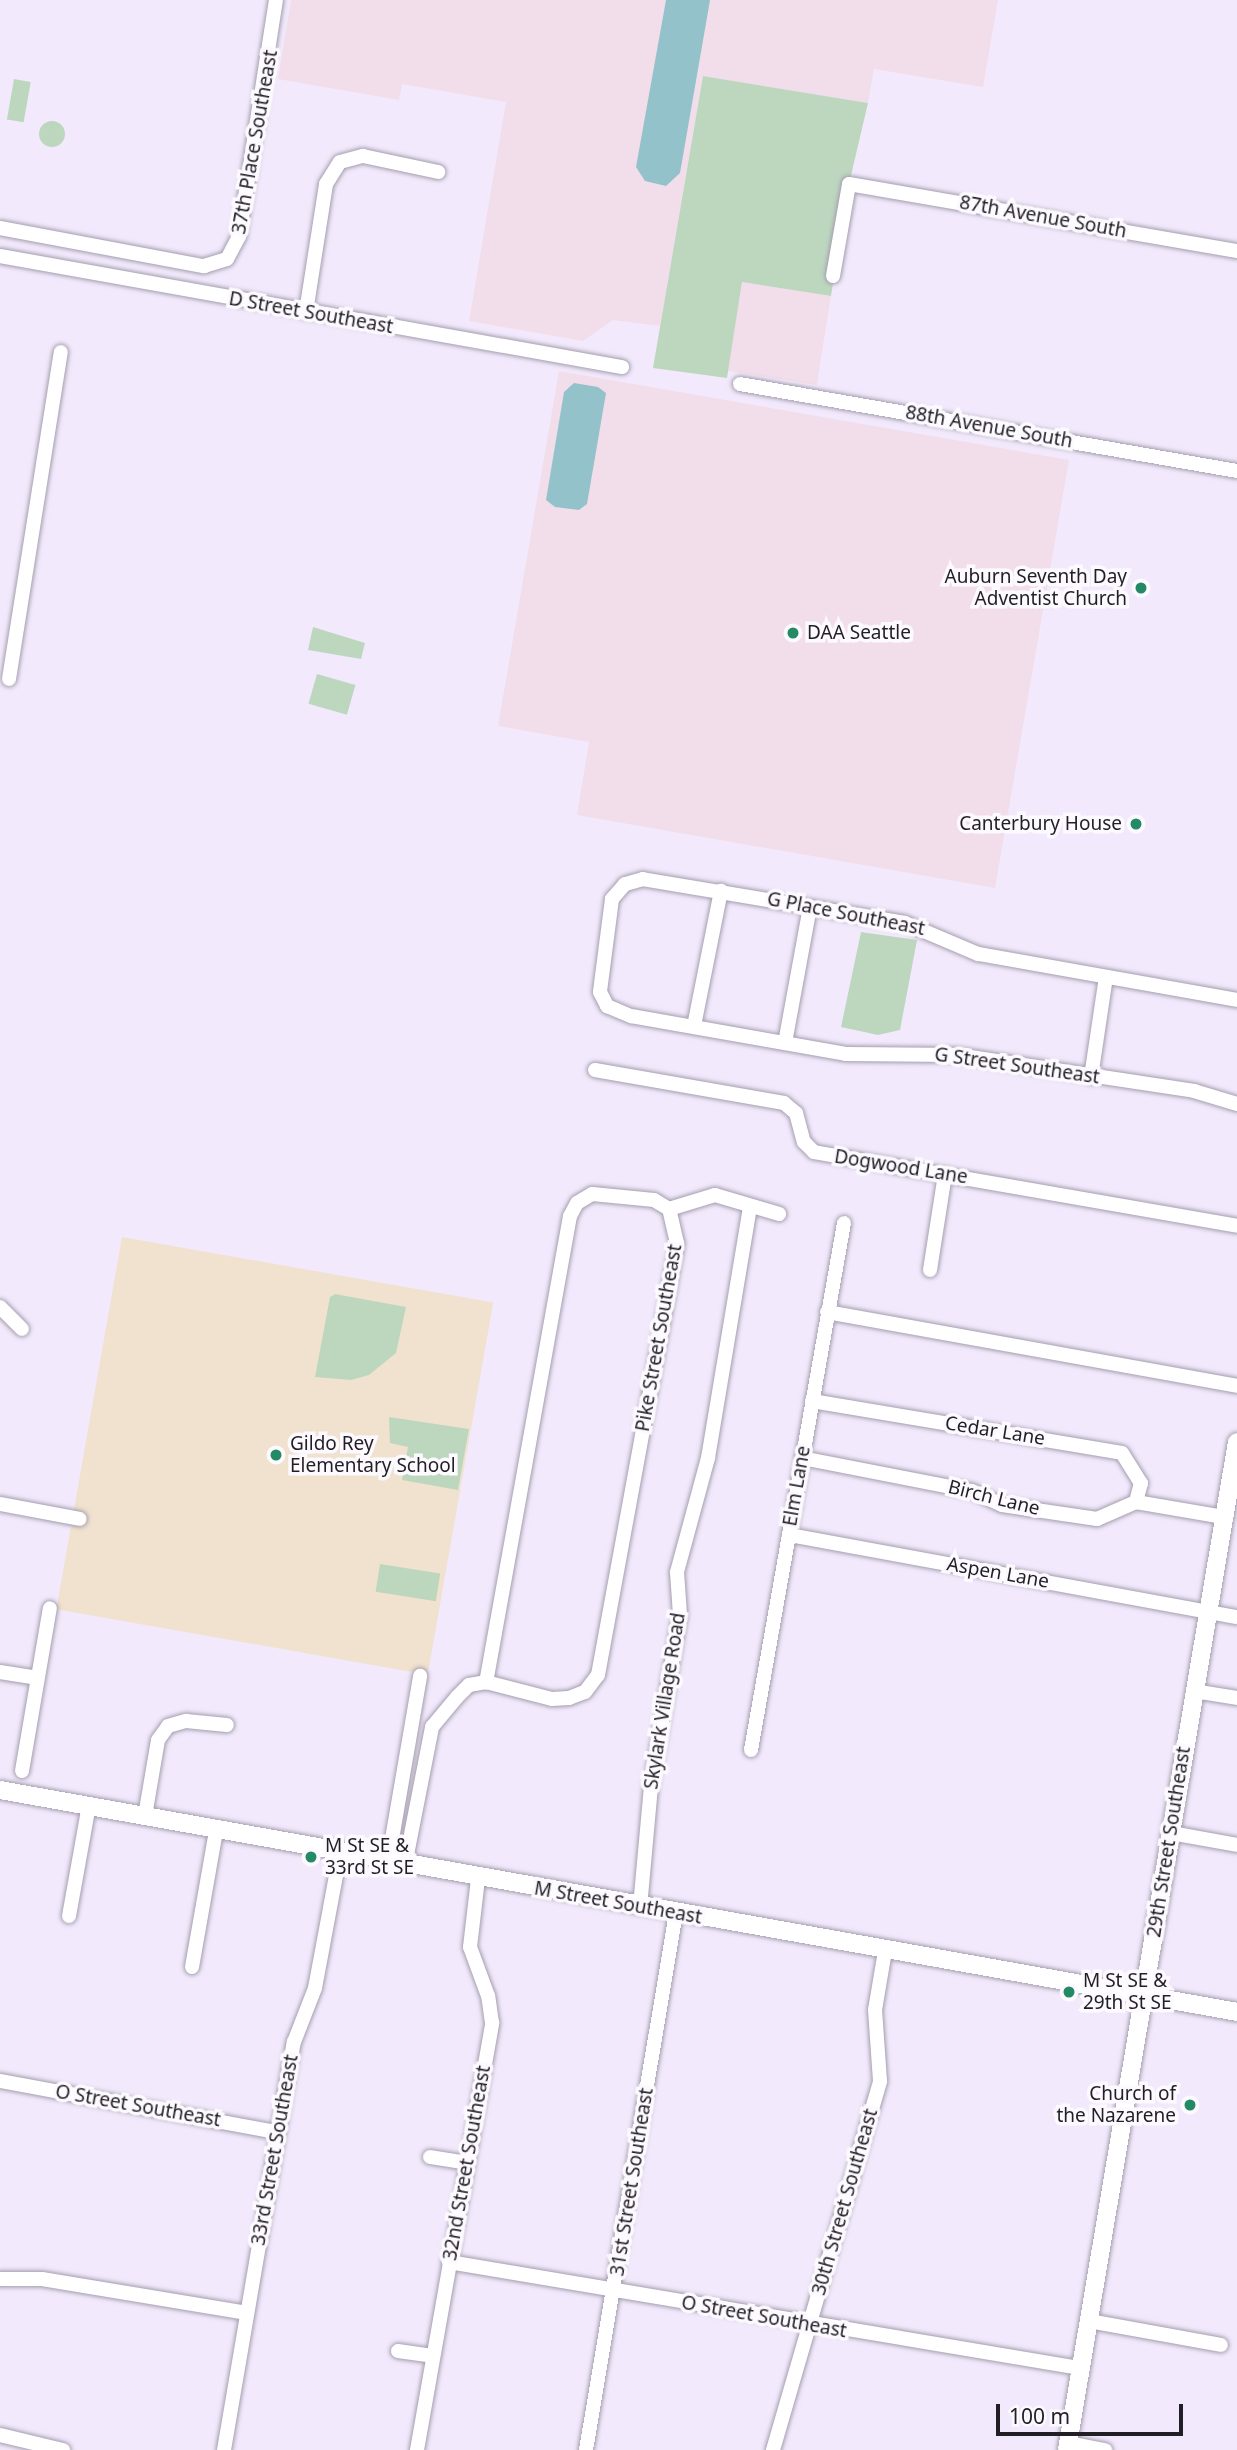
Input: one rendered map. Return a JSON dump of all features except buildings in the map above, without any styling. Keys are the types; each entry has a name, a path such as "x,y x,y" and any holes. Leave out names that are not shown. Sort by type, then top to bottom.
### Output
{"street":[{"name":"37th Place Southeast","path":"0,228 204,265 226,259 240,236 276,0"},
{"path":"306,312 326,184 340,162 363,156 438,173"},
{"name":"87th Avenue South","path":"833,276 849,184 1237,251"},
{"name":"D Street Southeast","path":"0,256 622,367"},
{"path":"9,680 61,352"},
{"name":"88th Avenue South","path":"740,384 1237,471"},
{"name":"G Place Southeast","path":"631,1016 607,1006 600,992 610,907 615,893 630,881 656,880 916,925 978,954 1237,1000"},
{"path":"694,1026 721,891"},
{"path":"785,1043 810,907"},
{"path":"1091,1077 1106,977"},
{"name":"G Street Southeast","path":"631,1016 866,1055 957,1055 1194,1091 1237,1104"},
{"name":"Dogwood Lane","path":"595,1070 784,1103 796,1113 804,1142 814,1152 1237,1226"},
{"path":"930,1270 945,1174"},
{"path":"397,1863 432,1727 469,1685 486,1682 570,1216 581,1200 601,1193 645,1198 670,1209 715,1195 779,1214"},
{"name":"Skylark Village Road","path":"640,1907 651,1787 680,1615 677,1572 708,1458 750,1207"},
{"name":"Pike Street Southeast","path":"486,1682 560,1699 585,1692 598,1675 677,1242 670,1209"},
{"name":"Elm Lane","path":"751,1750 844,1223"},
{"path":"0,1307 22,1329"},
{"path":"827,1312 1237,1386"},
{"name":"Cedar Lane","path":"812,1401 1122,1452 1141,1483 1136,1502"},
{"name":"29th Street Southeast","path":"1068,2447 1237,1443"},
{"name":"Birch Lane","path":"802,1458 972,1491 1002,1505 1097,1520 1136,1502"},
{"path":"1136,1502 1224,1517"},
{"path":"0,1504 80,1519"},
{"name":"Aspen Lane","path":"789,1535 1237,1617"},
{"path":"22,1771 50,1608"},
{"path":"0,1672 37,1678"},
{"path":"397,1863 420,1676"},
{"path":"1194,1691 1237,1699"},
{"path":"145,1816 158,1740 168,1726 186,1721 227,1725"},
{"name":"M Street Southeast","path":"0,1790 478,1879 1237,2012"},
{"path":"69,1916 89,1805"},
{"path":"192,1967 216,1831"},
{"path":"1171,1833 1237,1845"},
{"name":"33rd Street Southeast","path":"224,2450 276,2132 298,2025 315,1987 340,1854"},
{"name":"32nd Street Southeast","path":"417,2450 492,2023 470,1947 478,1879"},
{"name":"31st Street Southeast","path":"586,2450 676,1913"},
{"name":"30th Street Southeast","path":"773,2450 880,2081 874,2010 885,1951"},
{"name":"O Street Southeast","path":"0,2081 276,2132"},
{"path":"430,2157 467,2163"},
{"name":"O Street Southeast","path":"449,2262 810,2325 1080,2368"},
{"path":"0,2279 42,2279 247,2313"},
{"path":"1089,2321 1220,2345"},
{"path":"398,2351 433,2356"},
{"path":"0,2435 63,2450"},
{"path":"1068,2447 1105,2450"}],"shaded area":[{"path":"291,0 998,0 983,87 874,69 868,103 703,76 660,326 613,320 583,341 469,321 506,102 402,84 399,100 278,79"},
{"path":"666,0 710,0 680,173 666,186 645,181 636,167"},
{"path":"703,76 868,103 849,184 831,296 742,282 727,378 653,368"},
{"path":"14,79 31,82 24,122 7,119"},
{"path":"52,121 61,125 65,134 61,143 52,147 43,143 39,134 43,125"},
{"path":"742,282 831,296 817,385 728,371"},
{"name":"DAA Seattle","path":"559,371 1069,460 995,888 577,815 589,742 498,726"},
{"path":"574,383 598,387 606,393 587,504 579,510 555,507 546,500 564,392"},
{"path":"313,627 365,643 361,659 308,650"},
{"path":"317,674 355,685 347,715 308,704"},
{"path":"861,932 917,940 900,1030 878,1035 841,1027"},
{"name":"Gildo Rey Elementary School","path":"122,1237 493,1302 428,1675 56,1609"},
{"path":"335,1294 406,1307 396,1353 369,1375 351,1380 315,1377 330,1297"},
{"path":"389,1417 469,1429 458,1490 402,1480 408,1447 390,1443"},
{"path":"380,1564 440,1574 436,1601 376,1592"}],"place":[{"name":"Auburn Seventh Day Adventist Church","path":"1141,588"},
{"name":"DAA Seattle","path":"793,633"},
{"name":"Canterbury House","path":"1136,824"},
{"name":"Gildo Rey Elementary School","path":"276,1455"},
{"name":"M St SE & 33rd St SE","path":"311,1857"},
{"name":"M St SE & 29th St SE","path":"1069,1992"},
{"name":"Church of the Nazarene","path":"1190,2105"}]}
